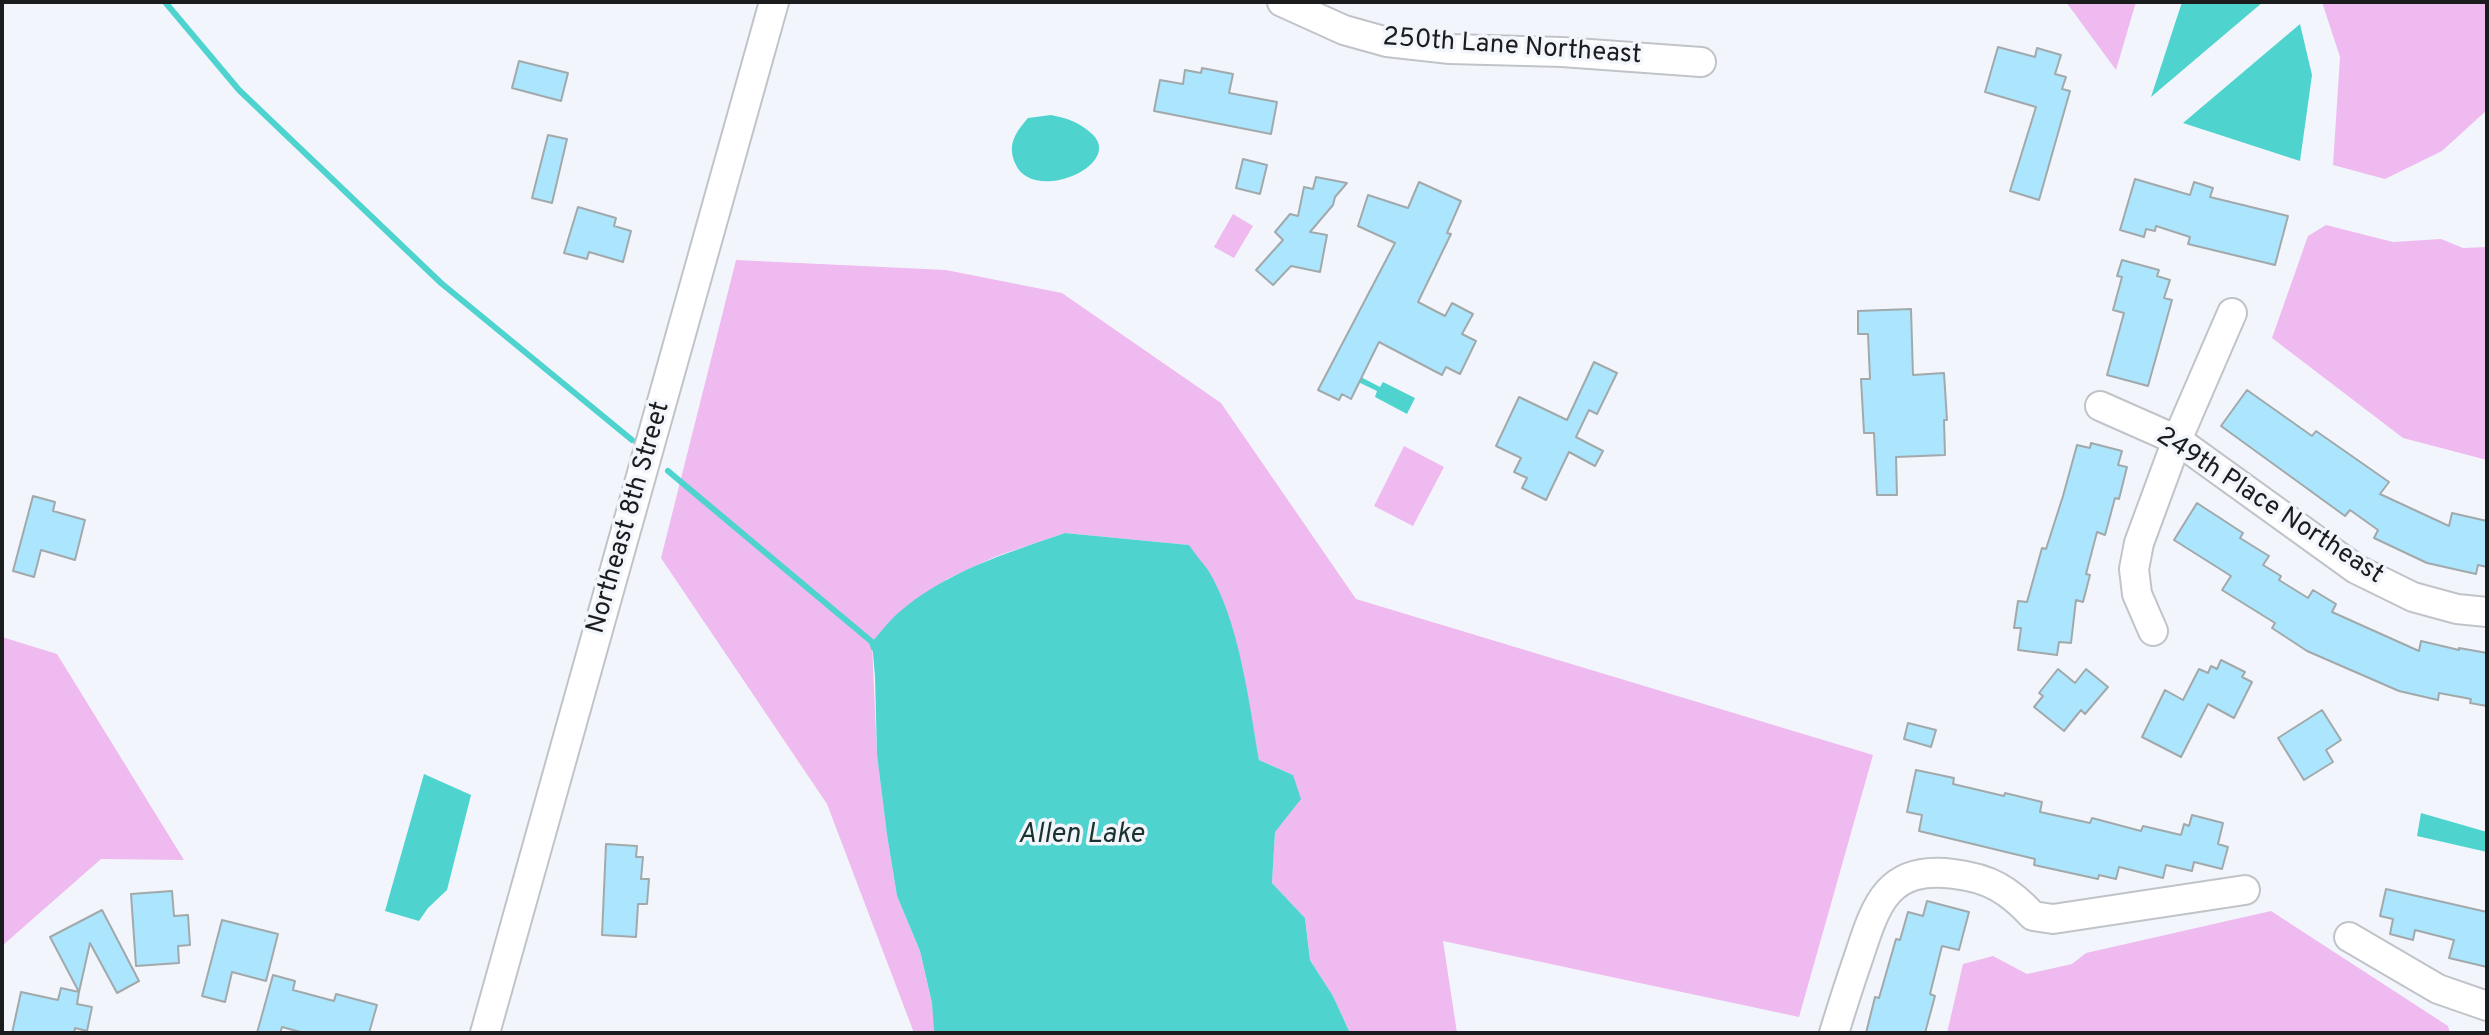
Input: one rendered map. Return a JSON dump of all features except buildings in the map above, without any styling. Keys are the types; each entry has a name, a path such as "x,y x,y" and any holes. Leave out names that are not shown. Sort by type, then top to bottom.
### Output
{"street":[{"name":"Northeast 8th Street","path":"485,1033 774,2"},
{"name":"250th Lane Northeast","path":"1282,2 1344,30 1387,42 1450,49 1562,52 1701,62"},
{"path":"2153,631 2137,594 2134,569 2139,543 2177,440 2232,313"},
{"name":"249th Place Northeast","path":"2100,406 2177,440 2306,536 2356,569 2413,597 2457,609 2487,612"},
{"path":"1834,1033 1872,915 1884,895 1901,880 1943,872 1973,876 2016,897 2033,916 2053,919 2245,890"},
{"path":"2349,937 2438,989 2487,1006"}],"shaded area":[{"path":"2066,2 2136,2 2116,70"},
{"path":"2322,2 2487,2 2487,110 2442,151 2385,179 2333,165 2340,57"},
{"path":"1233,214 1253,226 1234,258 1214,247"},
{"path":"2326,225 2393,242 2441,239 2463,248 2487,247 2487,460 2403,438 2272,338 2308,236"},
{"path":"736,260 946,270 1062,293 1221,403 1356,599 1873,755 1799,1017 1443,941 1457,1033 1350,1033 1333,996 1310,960 1305,918 1272,883 1275,832 1293,775 1259,760 1242,665 1189,545 1065,533 997,556 947,579 872,642 877,755 887,835 897,896 920,951 936,1033 914,1033 827,804 661,558"},
{"path":"1404,446 1444,467 1413,526 1374,506"},
{"path":"2,637 57,654 184,860 101,859 2,946"},
{"path":"2271,911 2448,1026 2450,1033 1947,1033 1963,964 1993,956 2027,974 2072,964 2086,953"}],"water":[{"path":"2182,2 2263,2 2151,97"},
{"path":"2300,24 2312,75 2300,161 2183,123"},
{"path":"1051,115 1072,121 1091,133 1099,145 1097,157 1073,176 1056,181 1039,181 1025,175 1015,163 1012,144 1028,118"},
{"path":"1357,375 1380,387 1383,382 1415,398 1407,414 1375,397 1377,391 1354,380"},
{"name":"Allen Lake","path":"1065,533 1189,545 1208,570 1219,590 1235,637 1259,760 1293,775 1301,799 1275,832 1272,883 1305,918 1310,960 1333,996 1350,1033 936,1033 934,1030 932,1003 920,951 897,896 887,835 877,755 872,642 897,614 935,586 977,565"},
{"path":"424,774 471,795 447,890 419,921 385,911"},
{"path":"2421,813 2487,832 2487,852 2417,836"}],"waterway":[{"path":"165,2 239,90 441,283 632,440"},
{"path":"668,471 872,642 874,648"}]}
